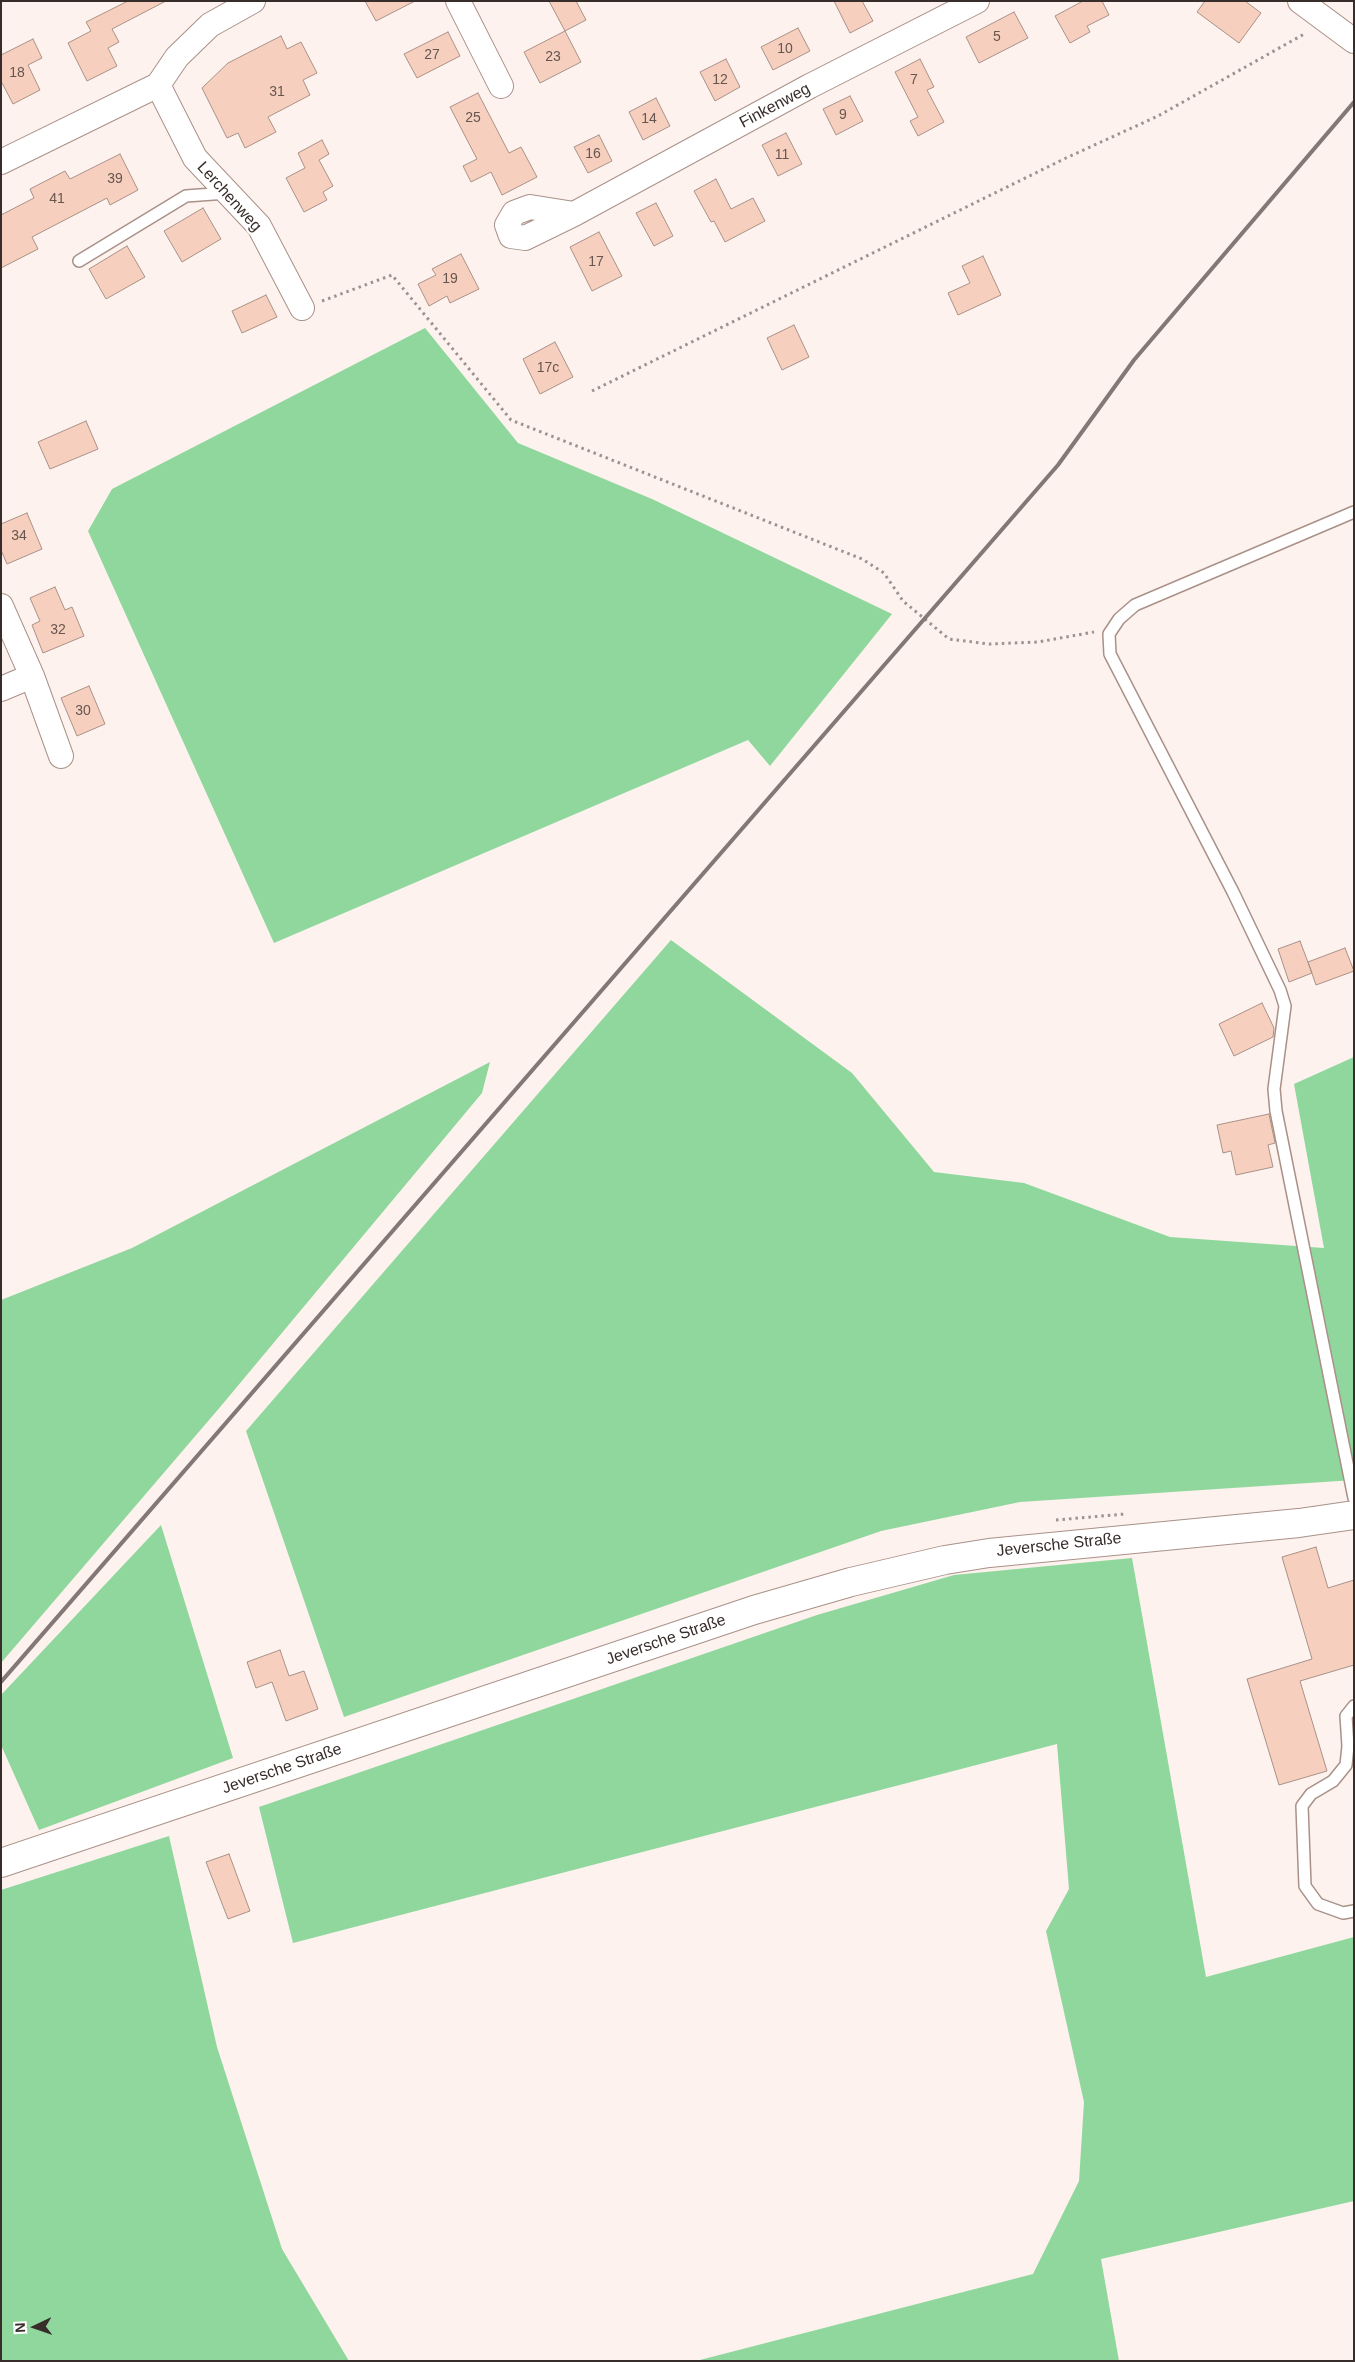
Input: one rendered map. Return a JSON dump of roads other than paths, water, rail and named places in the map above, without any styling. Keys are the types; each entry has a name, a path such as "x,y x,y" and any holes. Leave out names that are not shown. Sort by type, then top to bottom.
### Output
{"street":[{"path":"1,162 158,85 177,57 210,25 253,1"},
{"path":"458,1 501,86"},
{"name":"Finkenweg","path":"574,214 810,86 977,1"},
{"path":"1300,1 1354,41"},
{"name":"Lerchenweg","path":"158,85 195,158 259,226 302,308"},
{"path":"1,606 32,676 61,756"},
{"path":"1,689 32,676"},
{"name":"Jeversche Straße","path":"1,1863 744,1614 851,1582 945,1560 989,1552 1299,1523 1354,1516"}],"lane":[{"path":"79,261 186,196 228,193"},
{"path":"1354,512 1135,605 1119,618 1109,634 1110,654 1233,892 1280,990 1285,1006 1274,1089 1276,1111 1354,1498"},
{"path":"1354,1706 1346,1716 1348,1746 1346,1765 1333,1781 1311,1794 1302,1806 1305,1886 1318,1904 1343,1913 1354,1911"}],"railway":[{"path":"1,1682 1058,465 1134,360 1354,102"}]}
